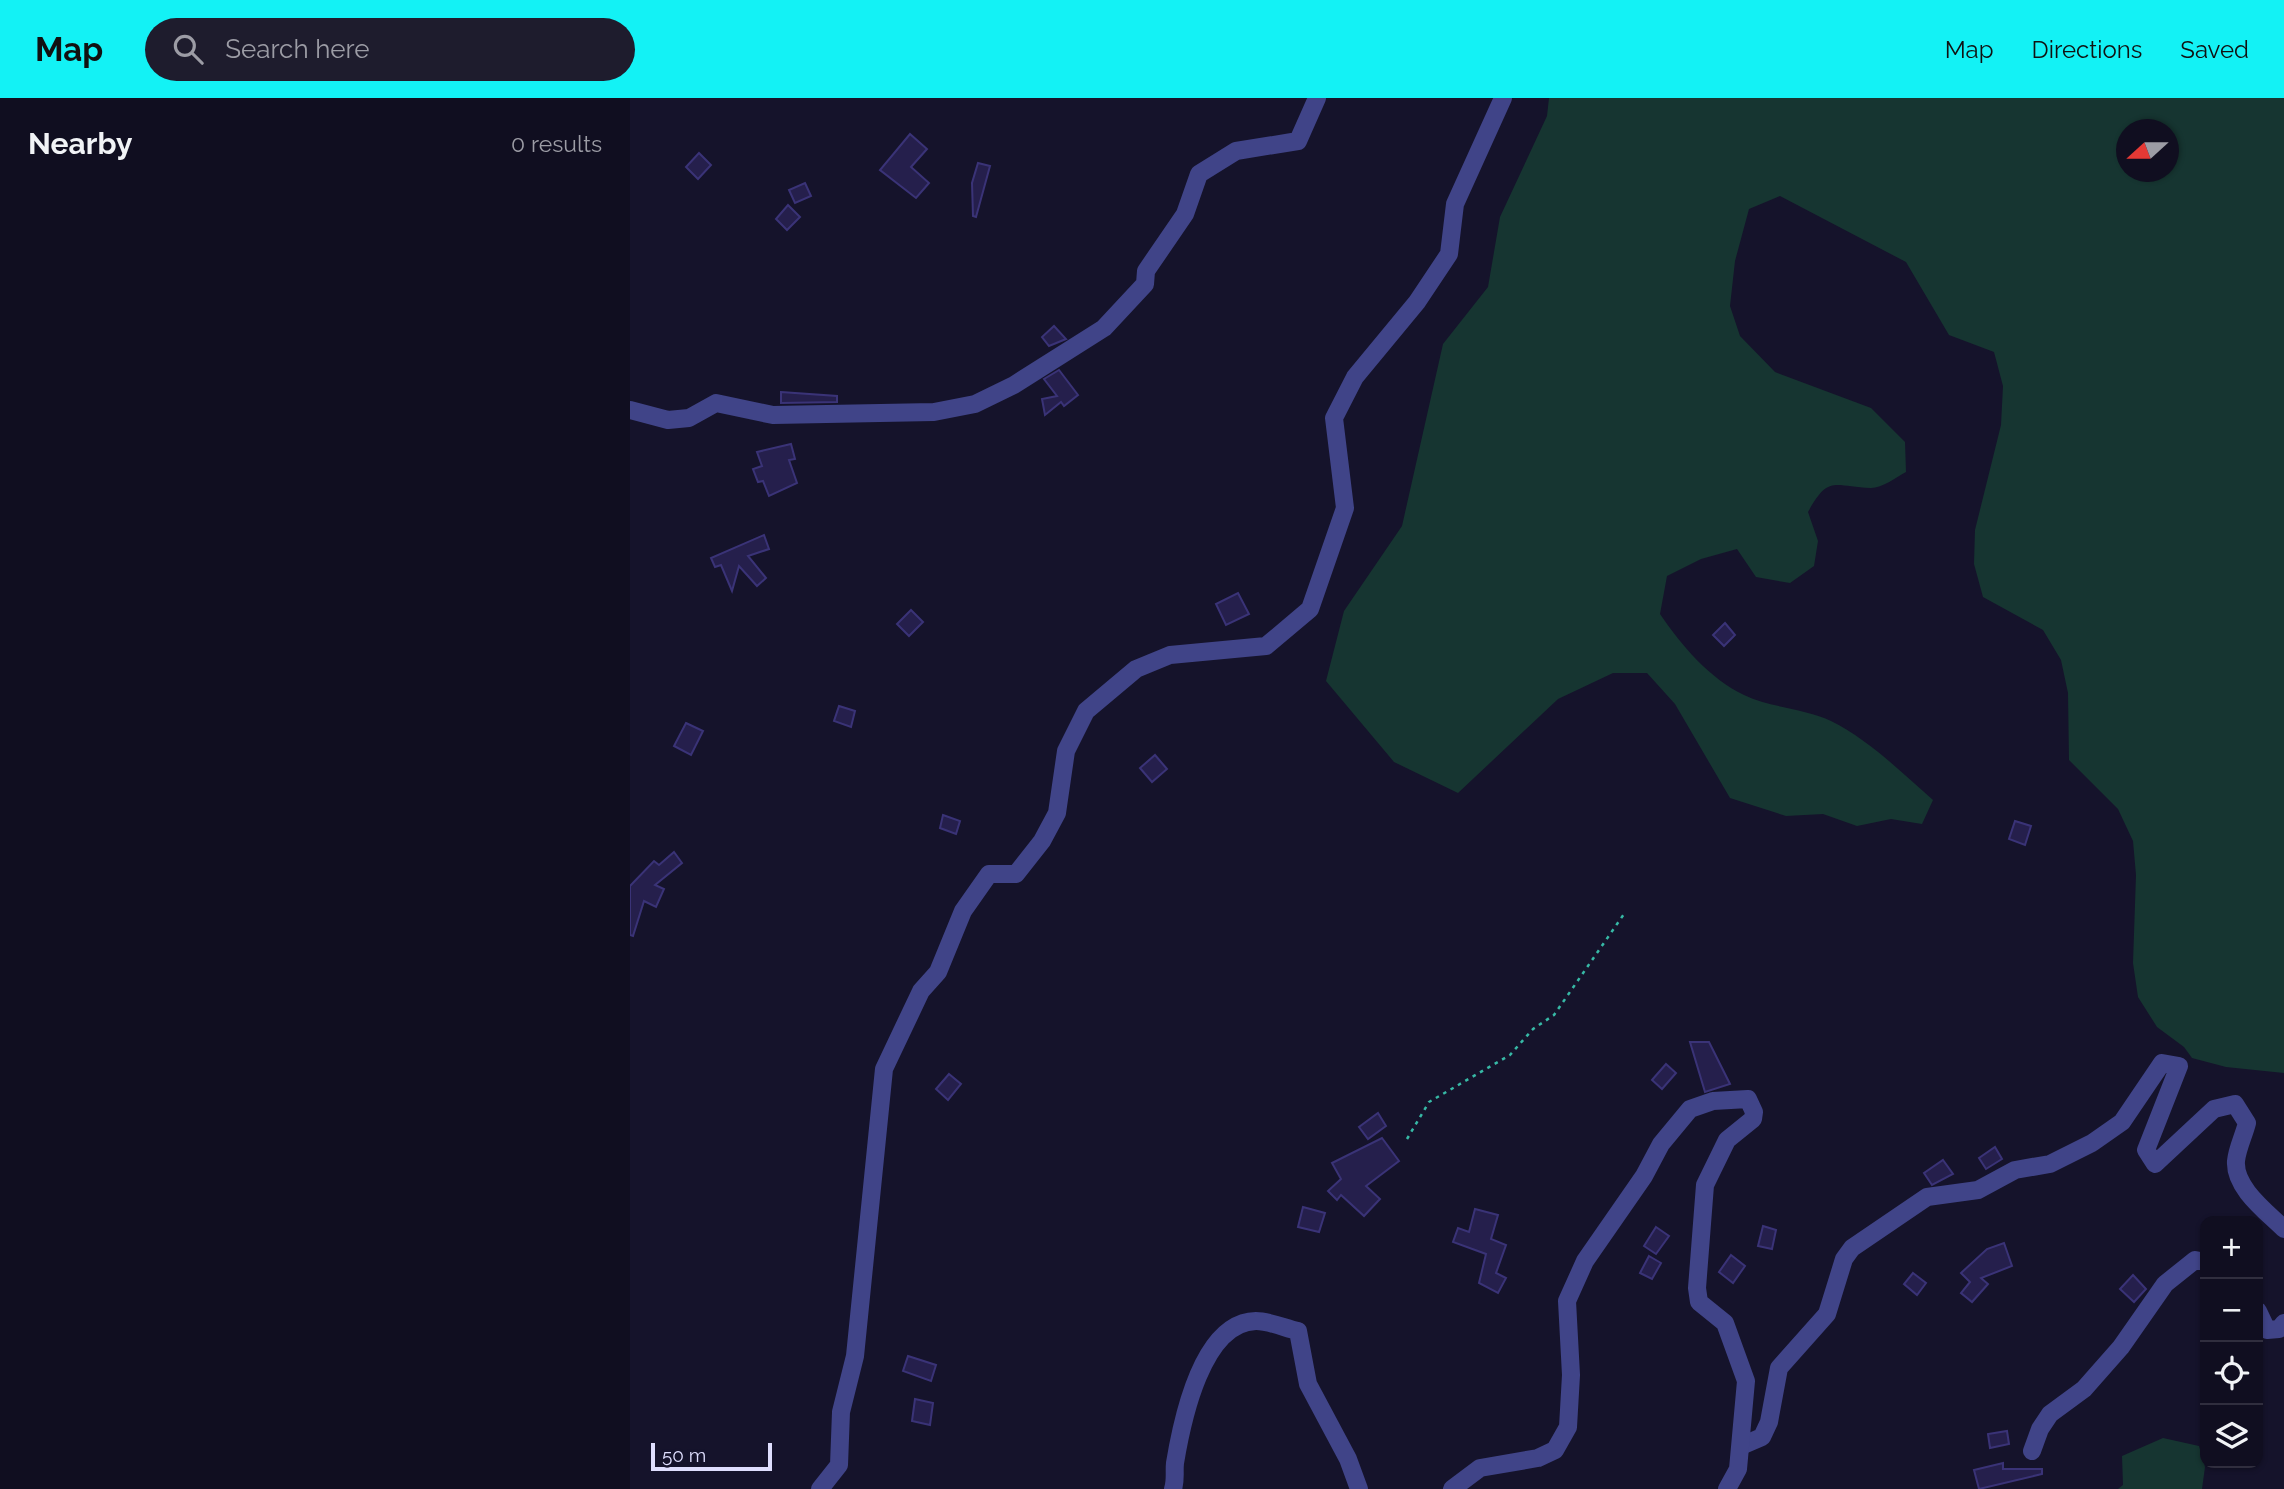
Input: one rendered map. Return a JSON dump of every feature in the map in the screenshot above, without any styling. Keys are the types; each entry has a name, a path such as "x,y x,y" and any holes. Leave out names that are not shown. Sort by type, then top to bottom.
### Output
{"street":[{"path":"630,410 668,420 689,418 716,403 773,415 934,412 975,404 1014,385 1104,328 1145,284 1146,271 1185,214 1199,174 1236,151 1298,141 1317,98"},
{"path":"820,1489 839,1465 841,1412 855,1356 884,1069 921,991 938,972 963,911 989,874 1016,874 1042,841 1057,813 1066,751 1086,711 1136,669 1170,656 1266,646 1310,609 1345,508 1334,418 1355,377 1417,302 1449,254 1455,204 1503,98"},
{"path":"1741,1446 1762,1437 1769,1422 1779,1368 1828,1314 1844,1259 1852,1248 1927,1197 1978,1190 2015,1170 2050,1164 2092,1143 2122,1122 2162,1063 2179,1066 2146,1150 2155,1164 2214,1109 2235,1104 2247,1123 2236,1162 2242,1182 2258,1205 2284,1229"},
{"path":"1452,1489 1480,1468 1538,1458 1555,1450 1568,1427 1571,1375 1567,1301 1585,1261 1644,1176 1661,1144 1690,1108 1713,1101 1748,1099 1754,1112 1753,1119 1727,1140 1705,1185 1697,1288 1699,1302 1725,1323 1746,1381 1738,1469 1727,1489"},
{"path":"2032,1451 2040,1429 2050,1414 2084,1389 2121,1347 2165,1284 2195,1260 2200,1261"},
{"path":"1173,1489 1175,1461 1206,1358 1213,1345 1234,1327 1258,1321 1298,1331 1308,1384 1348,1459 1359,1489"},
{"path":"2263,1322 2267,1330 2279,1329 2284,1323"}],"path":[{"path":"1407,1139 1429,1102 1510,1055 1533,1029 1554,1016 1624,914"}],"green space":[{"path":"1549,98 2284,98 2284,1073 2226,1067 2192,1058 2184,1047 2157,1027 2138,997 2133,963 2136,875 2133,841 2118,809 2069,760 2068,693 2061,660 2043,630 1983,597 1974,564 1975,530 2001,425 2003,386 1994,352 1949,335 1906,262 1780,196 1749,209 1735,261 1730,306 1740,336 1775,372 1871,408 1905,442 1906,472 1875,488 1840,485 1827,487 1808,512 1818,541 1814,566 1790,583 1756,577 1737,549 1701,559 1667,576 1660,614 1697,660 1731,688 1754,699 1831,721 1884,757 1933,800 1922,824 1891,819 1857,826 1823,814 1786,816 1730,798 1675,704 1647,673 1613,673 1558,699 1458,793 1394,762 1326,681 1344,611 1402,526 1443,344 1488,287 1500,217 1547,116"},
{"path":"2163,1438 2199,1446 2200,1468 2205,1468 2202,1489 2118,1489 2123,1485 2122,1456"}],"building":[{"path":"910,134 927,149 911,167 929,183 916,198 880,170"},
{"path":"699,153 711,165 698,179 686,167"},
{"path":"978,163 990,166 976,217 973,216 972,183"},
{"path":"805,183 811,196 795,203 789,190"},
{"path":"788,205 800,217 787,230 776,219"},
{"path":"1054,326 1066,339 1049,346 1042,337"},
{"path":"1059,370 1078,395 1064,406 1061,402 1045,415 1042,399 1057,396 1044,379"},
{"path":"781,392 837,396 837,402 781,403"},
{"path":"791,444 795,459 789,460 797,483 769,496 763,481 758,482 753,469 762,466 757,452"},
{"path":"764,535 769,549 748,556 766,578 757,586 739,566 732,591 721,565 715,567 711,558"},
{"path":"1238,593 1249,614 1226,625 1216,604"},
{"path":"911,610 923,622 909,636 897,624"},
{"path":"1725,623 1735,635 1724,646 1713,635"},
{"path":"839,706 855,711 851,727 834,721"},
{"path":"686,723 703,731 691,755 674,746"},
{"path":"1155,755 1167,769 1152,782 1140,768"},
{"path":"943,815 960,821 956,834 940,828"},
{"path":"2015,821 2031,826 2025,845 2009,839"},
{"path":"674,852 682,863 655,885 664,889 656,907 644,901 633,936 630,935 630,886 654,861 659,865"},
{"path":"1690,1042 1709,1042 1730,1084 1705,1092"},
{"path":"1666,1064 1676,1073 1662,1089 1652,1080"},
{"path":"949,1074 961,1084 948,1100 936,1089"},
{"path":"1378,1113 1386,1126 1368,1139 1359,1127"},
{"path":"1382,1138 1399,1161 1366,1186 1380,1199 1364,1216 1341,1195 1337,1200 1328,1191 1341,1179 1332,1163"},
{"path":"1995,1147 2002,1159 1986,1169 1979,1158"},
{"path":"1943,1160 1953,1174 1932,1185 1924,1173"},
{"path":"1303,1207 1325,1213 1319,1232 1298,1227"},
{"path":"1475,1209 1498,1215 1491,1239 1506,1245 1496,1273 1506,1278 1498,1293 1479,1283 1486,1254 1453,1242 1458,1228 1469,1232"},
{"path":"1763,1226 1776,1230 1772,1249 1758,1246"},
{"path":"1656,1227 1669,1236 1656,1254 1644,1246"},
{"path":"2004,1243 2012,1266 1981,1278 1988,1284 1972,1302 1961,1293 1970,1282 1961,1273 1987,1249"},
{"path":"1731,1255 1745,1266 1733,1283 1719,1272"},
{"path":"1649,1256 1661,1263 1652,1279 1640,1273"},
{"path":"1913,1273 1926,1283 1917,1295 1904,1284"},
{"path":"2133,1275 2146,1289 2134,1302 2120,1289"},
{"path":"908,1356 936,1365 931,1381 903,1371"},
{"path":"915,1399 933,1403 930,1425 912,1421"},
{"path":"2007,1431 2009,1444 1990,1448 1988,1434"},
{"path":"2003,1463 2003,1469 2042,1469 2042,1474 1979,1489 1974,1470"}]}
